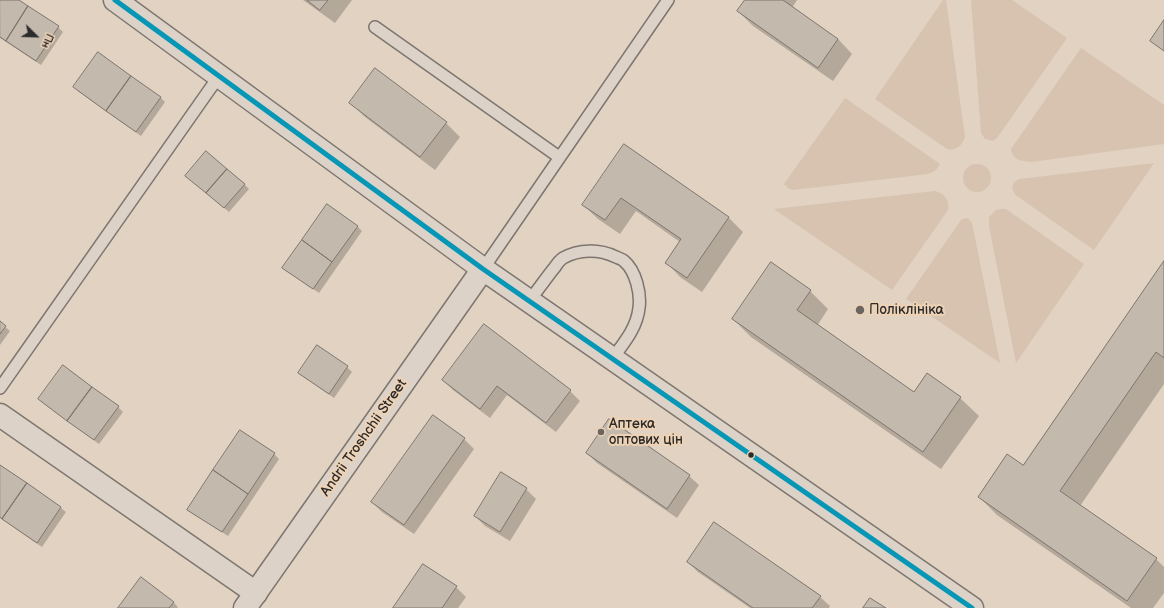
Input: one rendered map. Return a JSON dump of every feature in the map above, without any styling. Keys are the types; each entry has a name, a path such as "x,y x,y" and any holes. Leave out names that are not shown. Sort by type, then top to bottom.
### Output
{"street":[{"path":"115,0 483,269 972,608"},
{"name":"Andrii Troshchii Street","path":"250,600 483,269"},
{"path":"0,415 250,600"}],"lane":[{"path":"483,269 668,0"},
{"path":"375,27 559,157"},
{"path":"0,388 219,76"},
{"path":"529,301 561,259 585,251 611,255 624,261 634,275 639,290 639,308 636,322 626,341 612,359"}],"shaded area":[{"path":"943,0 946,0 965,137 958,147 953,149 947,149 875,99"},
{"path":"971,0 1012,0 1067,38 997,138 993,141 985,139 981,133"},
{"path":"1081,48 1164,105 1164,144 1031,162 1015,158 1011,149"},
{"path":"845,98 940,164 938,168 934,172 928,174 793,190 788,188 784,184"},
{"path":"1154,163 1094,250 1017,196 1012,189 1013,184 1020,179"},
{"path":"977,164 983,165 987,168 990,172 990,184 987,188 983,191 977,192 971,191 967,188 964,184 963,178 964,172 967,168 971,165"},
{"path":"935,191 944,195 948,203 948,210 892,290 774,209"},
{"path":"1006,209 1084,264 1016,363 989,226 989,217 996,210"},
{"path":"965,218 969,219 972,223 1000,363 906,299 961,220"}],"building":[{"path":"0,0 19,0 28,6 6,41 0,37"},
{"path":"307,0 328,0 320,10"},
{"path":"745,0 783,0 838,39 818,68 737,11"},
{"path":"28,6 59,26 36,61 6,41"},
{"path":"1164,20 1164,51 1150,41"},
{"path":"98,52 131,76 106,111 73,87"},
{"path":"375,68 447,122 420,157 349,103"},
{"path":"131,76 161,97 136,132 106,111"},
{"path":"624,144 729,217 687,278 665,263 681,239 621,198 605,220 582,205"},
{"path":"206,151 227,169 206,193 185,176"},
{"path":"227,169 245,184 224,208 206,193"},
{"path":"327,204 358,226 332,262 302,240"},
{"path":"302,240 332,262 313,289 282,268"},
{"path":"1164,261 1164,358 1156,352 1060,491 1157,558 1127,601 978,497 1007,454 1023,465"},
{"path":"771,262 811,290 797,310 914,392 927,373 961,397 923,452 732,319"},
{"path":"0,321 6,326 0,334"},
{"path":"484,324 571,390 546,423 497,386 480,409 442,380"},
{"path":"317,345 348,366 329,394 298,373"},
{"path":"63,365 92,387 67,421 38,399"},
{"path":"92,387 119,406 94,440 67,421"},
{"path":"433,415 465,438 404,525 371,502"},
{"path":"609,419 690,475 667,509 586,453"},
{"path":"240,430 275,453 248,494 213,470"},
{"path":"0,465 27,483 2,519 0,517"},
{"path":"213,470 248,494 222,532 187,510"},
{"path":"501,472 527,488 500,532 474,516"},
{"path":"27,483 61,507 37,543 2,519"},
{"path":"714,522 821,596 812,608 753,608 687,562"},
{"path":"423,564 457,586 442,608 393,608"},
{"path":"141,577 174,602 169,608 118,608"},
{"path":"870,598 886,608 863,608"}],"transit line":[{"path":"115,0 483,269 972,608"}],"place":[{"name":"Поліклініка","path":"860,310"},
{"name":"Аптека оптових цін","path":"601,432"}]}
